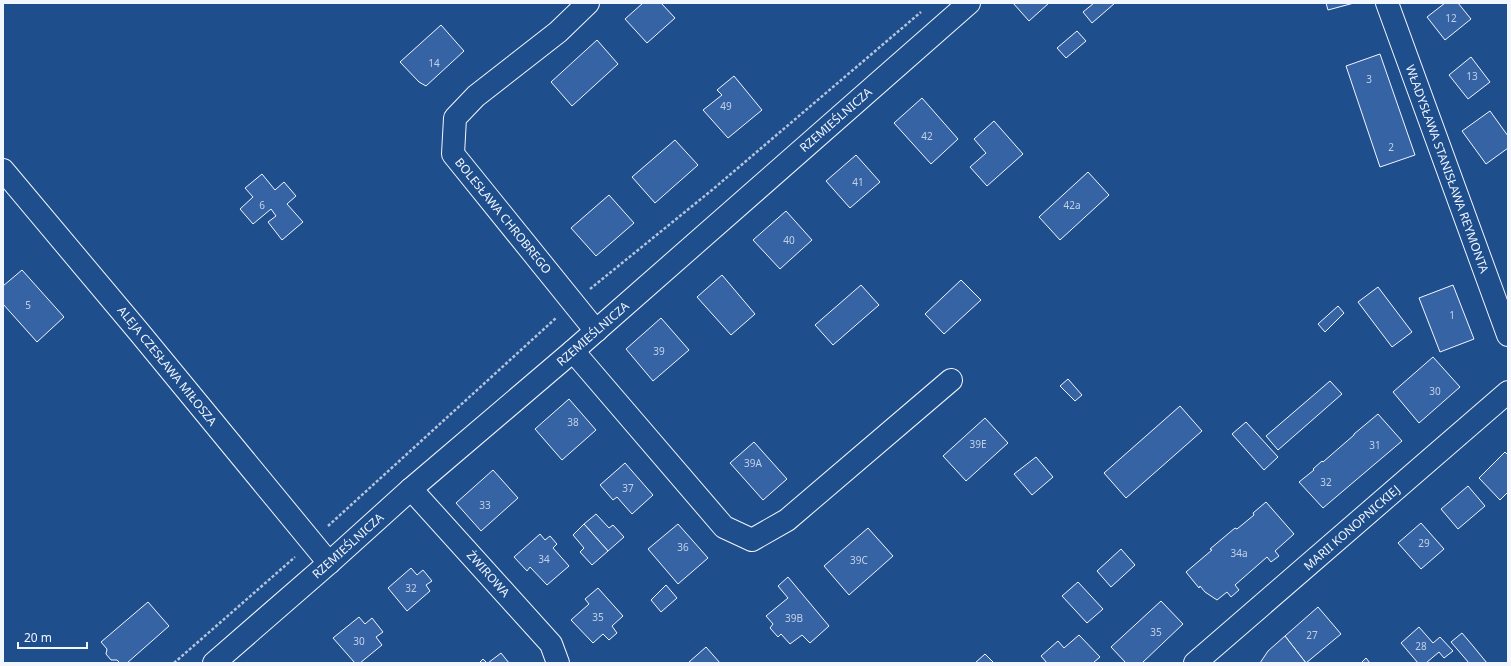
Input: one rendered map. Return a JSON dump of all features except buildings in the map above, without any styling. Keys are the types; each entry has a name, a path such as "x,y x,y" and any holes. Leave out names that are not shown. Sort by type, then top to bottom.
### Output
{"street":[{"name":"BOLESŁAWA CHROBREGO","path":"588,3 558,32 476,96 455,118 453,154 596,331"},
{"name":"RZEMIEŚLNICZA","path":"214,663 411,489 596,331 969,3"},
{"name":"WŁADYSŁAWA STANISŁAWA REYMONTA","path":"1387,3 1508,335"},
{"name":"ALEJA CZESŁAWA MIŁOSZA","path":"5,177 134,326 329,563"},
{"path":"573,351 724,527 752,540 787,520 951,380"},
{"name":"MARII KONOPNICKIEJ","path":"1195,663 1508,392"},
{"name":"ŻWIROWA","path":"411,489 551,644 558,663"}],"path":[{"path":"174,663 311,542 556,317 712,190 926,8"}]}
